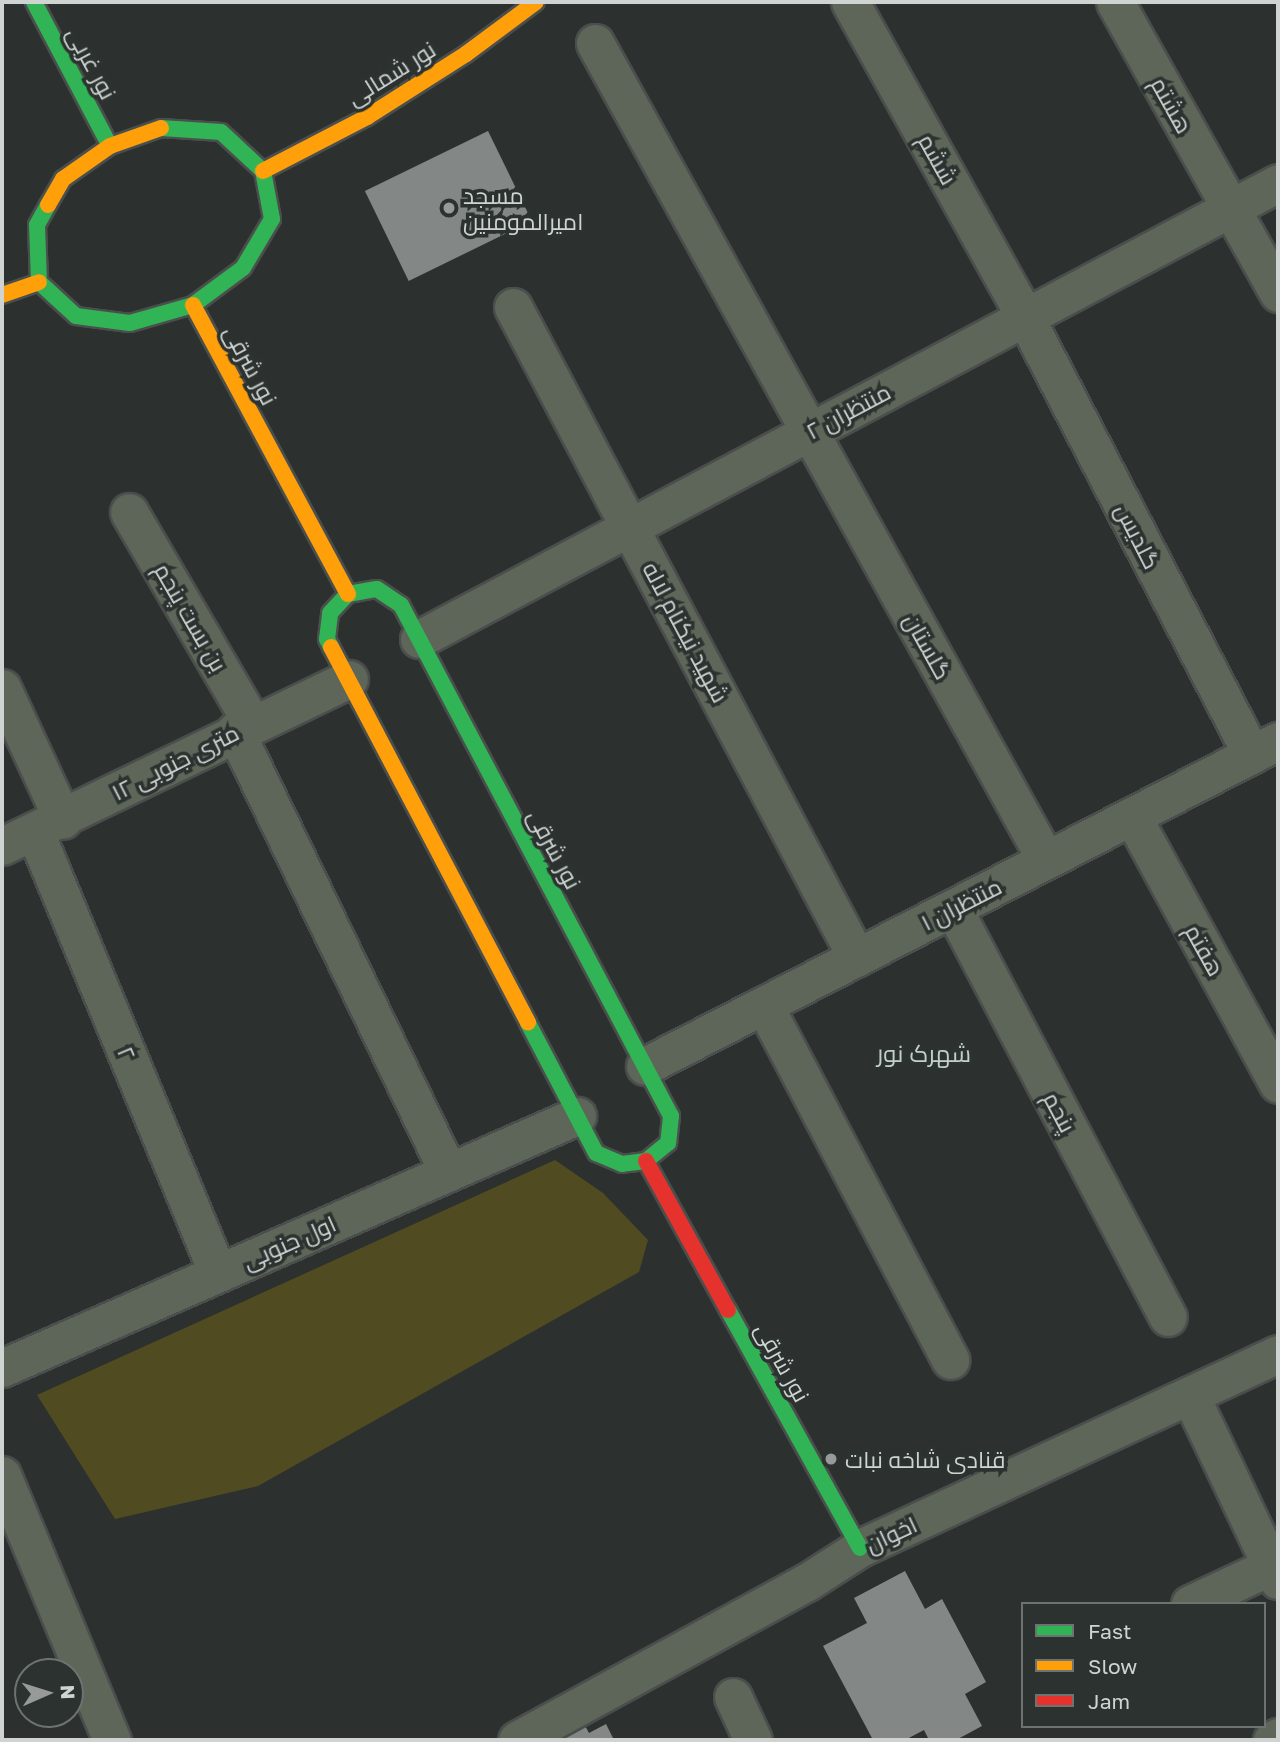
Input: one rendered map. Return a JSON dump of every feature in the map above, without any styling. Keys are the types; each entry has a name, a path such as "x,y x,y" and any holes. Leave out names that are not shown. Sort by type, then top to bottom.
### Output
{"street":[{"name":"نور غربی","path":"34,2 110,146"},
{"name":"نور شمالی","path":"263,171 366,117 466,54 536,2"},
{"name":"ششم","path":"850,2 1025,317"},
{"name":"هشتم","path":"1115,2 1278,293"},
{"name":"گلستان","path":"595,43 1046,860"},
{"path":"162,128 221,132 263,171 272,219 243,268 193,305 130,323 76,316 39,282 37,225 63,179 110,146 162,128"},
{"name":"منتظران ۲","path":"419,639 1278,183"},
{"path":"2,295 39,282"},
{"name":"نور شرقی","path":"193,305 348,594 377,589 401,605 671,1116 668,1143 646,1161 860,1548"},
{"name":"شهید نیکنام لاله","path":"513,307 857,958"},
{"name":"گلدیس","path":"1025,317 1265,748"},
{"name":"بن بست پنجم","path":"129,512 244,727 448,1172"},
{"path":"348,594 330,613 327,639 596,1153 622,1164 646,1161"},
{"name":"۱۲ متری جنوبی","path":"2,846 49,826 244,727 349,679"},
{"name":"۲","path":"2,688 49,826 218,1273"},
{"name":"منتظران ۱","path":"645,1066 1265,748"},
{"name":"هفتم","path":"1132,816 1278,1084"},
{"name":"پنجم","path":"953,908 1168,1317"},
{"path":"764,1005 950,1360"},
{"name":"اول جنوبی","path":"2,1368 577,1116"},
{"name":"اخوان","path":"517,1740 807,1582 860,1548 1278,1354"},
{"path":"1190,1395 1275,1573 1195,1602"},
{"path":"2,1475 112,1740"},
{"path":"733,1697 753,1740"},
{"path":"1272,1740 1278,1737"}],"shaded area":[{"path":"555,1160 603,1193 648,1240 639,1272 258,1486 115,1519 37,1395"}],"building":[{"name":"مسجد امیرالمومنین","path":"488,131 532,221 409,281 365,191"},
{"path":"905,1571 925,1609 942,1599 986,1682 965,1694 982,1726 956,1740 929,1740 924,1730 905,1740 873,1740 823,1646 867,1623 854,1598"},
{"path":"569,1696 589,1733 606,1724 614,1740 527,1740"}],"traffic: fast":[{"path":"34,2 110,146"},
{"path":"48,205 37,225 39,282 76,316 130,323 193,305 243,268 272,219 263,171 221,132 161,128"},
{"path":"377,589 401,605 671,1116 668,1143 646,1161 622,1164 596,1153 528,1023"},
{"path":"331,647 327,639 330,613 348,594 377,589"},
{"path":"728,1310 860,1548"}],"traffic: slow":[{"path":"263,171 367,117 466,54 536,2"},
{"path":"48,205 63,179 110,146 161,128"},
{"path":"2,295 39,282"},
{"path":"193,305 348,594"},
{"path":"331,647 528,1023"}],"traffic: jam":[{"path":"646,1161 728,1310"}],"place":[{"name":"مسجد امیرالمومنین","path":"449,208"},
{"name":"قنادی شاخه نبات","path":"831,1459"}],"district":[{"name":"شهرک نور","path":"924,1053"}]}
